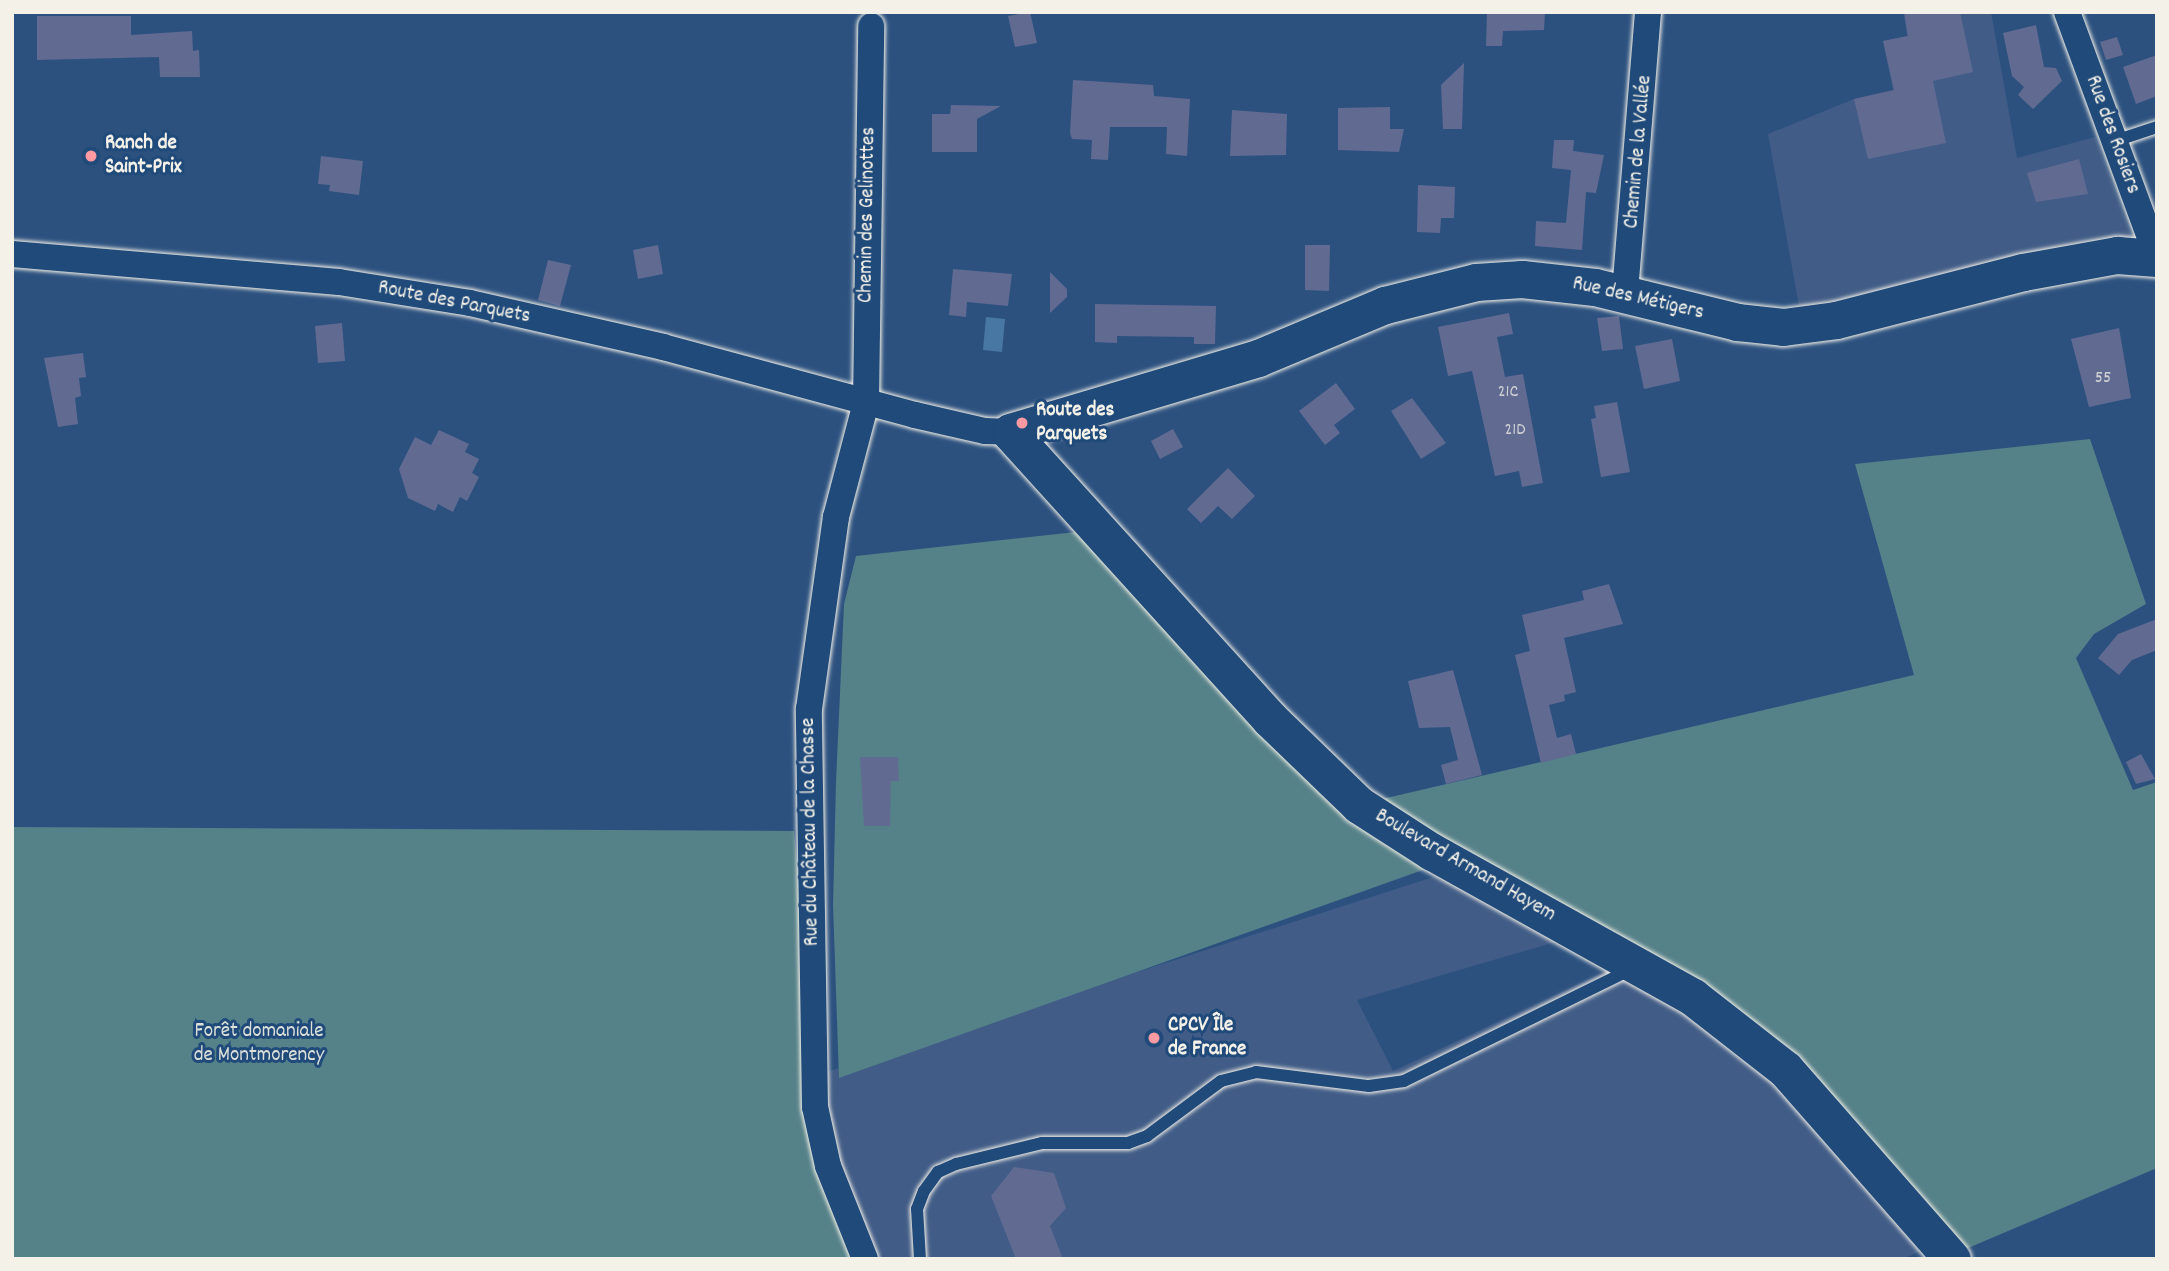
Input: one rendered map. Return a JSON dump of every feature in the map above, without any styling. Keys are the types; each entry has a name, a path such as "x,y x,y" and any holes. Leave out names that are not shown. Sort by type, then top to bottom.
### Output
{"main road":[{"name":"Rue des Métigers","path":"1010,432 1258,358 1385,304 1429,292 1522,279 1625,292 1737,322 1783,327 1836,320 2023,272 2117,255 2157,257"},
{"name":"Boulevard Armand Hayem","path":"1010,432 1270,719 1359,805 1432,852 1640,965 1693,998 1785,1069 1952,1259"}],"street":[{"name":"Chemin de la Vallée","path":"1625,292 1648,12"},
{"name":"Rue des Rosiers","path":"2067,12 2157,257"},
{"name":"Chemin des Gelinottes","path":"866,403 871,26"},
{"name":"Route des Parquets","path":"12,254 339,282 470,303 663,347 866,403 985,432 1010,432"},
{"name":"Rue du Château de la Chasse","path":"865,1259 828,1166 815,1107 809,709 836,517 866,403"}],"lane":[{"path":"2115,141 2157,127"},
{"path":"920,1259 917,1209 924,1191 938,1172 956,1164 1042,1143 1128,1143 1147,1136 1221,1081 1256,1072 1368,1086 1404,1082 1640,965"}],"shaded area":[{"path":"1919,12 1991,12 2017,158 2095,137 2132,237 1822,307 1799,306 1768,134 1854,99 1893,90 1883,41 1907,36 1904,15"},
{"path":"986,317 1005,319 1002,352 983,350"},
{"name":"CPCV Île de France","path":"1449,872 1569,938 1357,1000 1393,1071 1622,964 1778,1076 1931,1247 1902,1259 865,1259 814,1076"}],"green space":[{"path":"2090,439 2146,604 2094,634 2076,658 2133,790 2157,782 2157,1168 1961,1251 1787,1061 1365,803 1914,675 1855,464"},
{"path":"1085,531 1434,866 839,1078 833,905 836,782 844,604 856,556"},
{"name":"Forêt domaniale de Montmorency","path":"12,827 794,831 814,1045 853,1259 12,1259"}],"building":[{"path":"1030,12 1037,43 1015,47 1008,16"},
{"path":"1487,12 1545,12 1544,30 1503,31 1502,46 1486,46"},
{"path":"1904,12 1960,12 1973,72 1933,81 1946,143 1868,159 1854,99 1894,90 1883,41 1908,36"},
{"path":"37,16 131,16 131,35 192,31 193,51 199,50 200,77 160,77 159,57 37,60"},
{"path":"2036,25 2044,67 2056,68 2062,81 2033,109 2018,95 2024,87 2012,76 2003,33"},
{"path":"2117,37 2123,55 2106,60 2100,42"},
{"path":"2157,55 2157,96 2136,104 2123,67"},
{"path":"1464,63 1462,129 1443,129 1441,85"},
{"path":"1073,80 1153,85 1154,96 1190,99 1187,156 1166,154 1167,127 1110,127 1108,160 1091,159 1092,140 1072,139 1070,133"},
{"path":"951,105 1001,106 977,119 977,152 932,152 932,114 950,114"},
{"path":"1390,107 1390,129 1404,129 1399,152 1338,150 1338,108"},
{"path":"1232,110 1287,114 1286,155 1230,156"},
{"path":"1554,140 1574,140 1573,151 1604,155 1596,193 1586,192 1582,250 1535,246 1536,221 1566,223 1571,170 1552,168"},
{"path":"321,156 363,161 359,195 329,191 330,185 318,184"},
{"path":"2079,159 2088,194 2036,202 2027,173"},
{"path":"1418,185 1455,187 1454,218 1441,218 1440,233 1417,232"},
{"path":"658,245 663,274 638,279 633,250"},
{"path":"1305,245 1330,245 1329,291 1305,290"},
{"path":"548,260 571,265 560,306 538,300"},
{"path":"953,269 1012,274 1008,306 967,302 966,317 949,315"},
{"path":"1050,272 1067,289 1067,297 1050,313"},
{"path":"1095,304 1216,306 1215,344 1194,344 1194,337 1117,336 1117,343 1095,342"},
{"path":"1509,313 1513,334 1497,337 1505,377 1523,374 1543,483 1522,487 1519,471 1495,476 1472,371 1448,376 1438,327"},
{"path":"1619,316 1623,349 1602,351 1597,318"},
{"path":"342,323 345,361 318,363 315,326"},
{"path":"2119,328 2131,398 2089,407 2071,339"},
{"path":"1672,339 1680,381 1644,389 1635,346"},
{"path":"83,353 86,377 79,378 81,396 75,398 78,424 58,427 44,358"},
{"path":"1336,383 1355,409 1334,425 1340,433 1325,445 1299,411"},
{"path":"1412,398 1446,443 1421,459 1391,411"},
{"path":"1617,402 1630,472 1601,477 1591,419 1596,418 1594,406"},
{"path":"1173,429 1183,447 1160,459 1151,441"},
{"path":"439,430 469,444 465,452 479,459 472,473 479,477 467,501 460,497 453,512 438,504 435,511 408,498 399,469 415,437 431,445"},
{"path":"1228,468 1255,496 1232,519 1218,506 1201,523 1187,509"},
{"path":"1609,584 1623,624 1564,638 1576,692 1564,695 1565,701 1549,705 1557,738 1571,734 1576,754 1541,763 1515,655 1530,651 1522,615 1584,600 1582,591"},
{"path":"2157,619 2157,650 2132,660 2119,675 2098,658 2118,634"},
{"path":"1453,670 1482,775 1446,784 1441,765 1458,760 1450,727 1419,728 1408,681"},
{"path":"2141,754 2155,779 2136,784 2126,762"},
{"path":"860,757 898,757 899,781 891,781 890,826 864,826"},
{"path":"1014,1167 1054,1173 1066,1208 1050,1226 1063,1259 1016,1259 991,1196"}],"place":[{"name":"Ranch de Saint-Prix","path":"91,156"},
{"name":"Route des Parquets","path":"1022,423"},
{"name":"CPCV Île de France","path":"1154,1038"}]}
